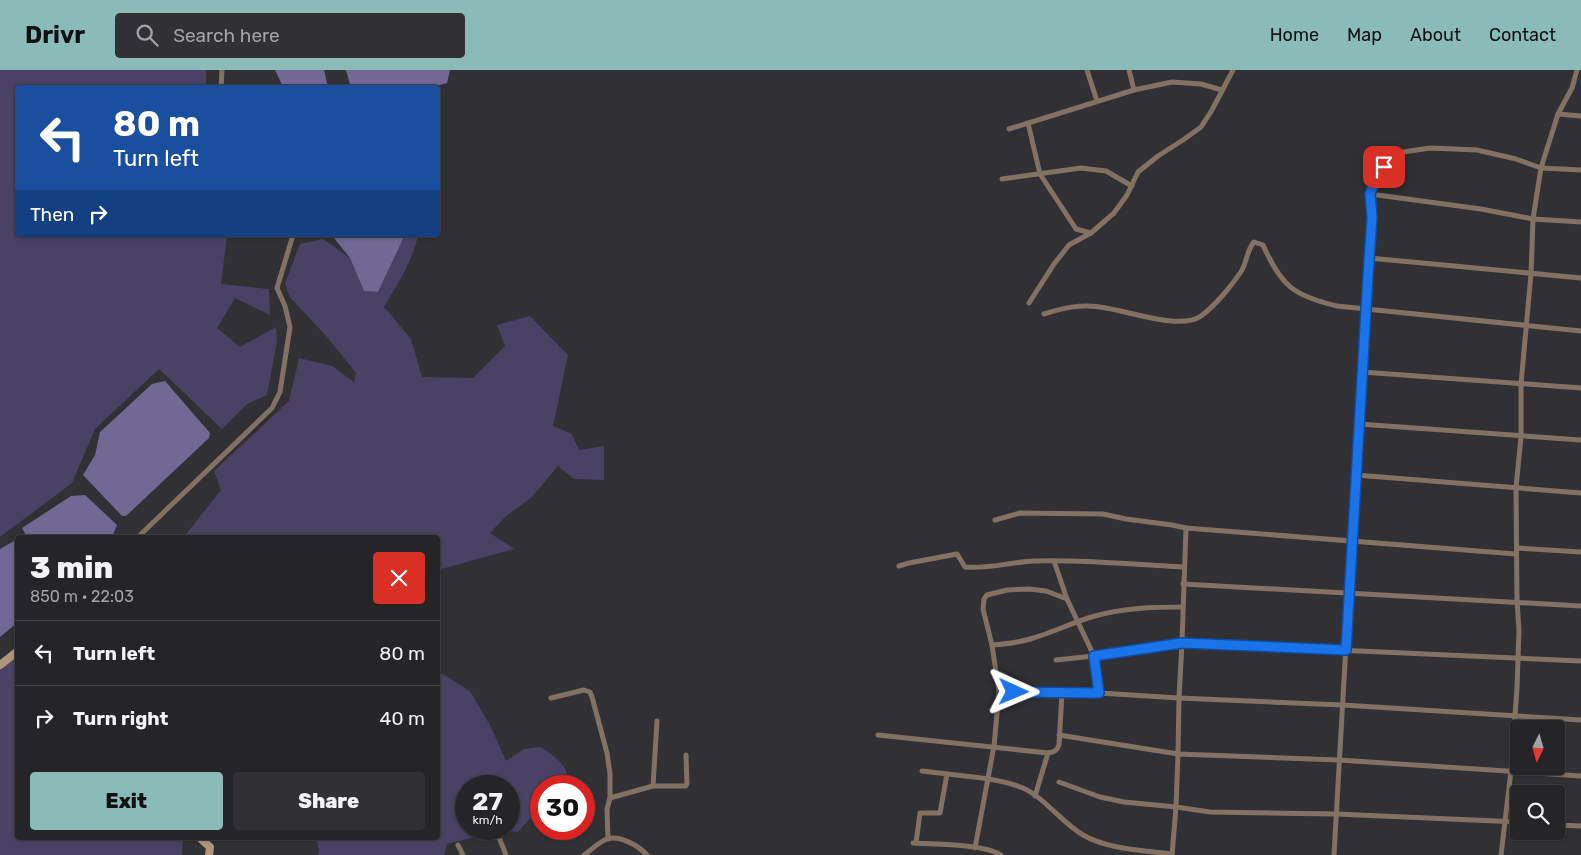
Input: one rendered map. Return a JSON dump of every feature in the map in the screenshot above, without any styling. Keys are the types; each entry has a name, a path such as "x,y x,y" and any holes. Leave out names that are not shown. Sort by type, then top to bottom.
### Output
{"main road":[{"path":"0,665 15,653"},
{"path":"202,840 210,847 209,855"}],"street":[{"path":"221,85 222,70"},
{"path":"1087,70 1098,101"},
{"path":"1129,70 1134,90"},
{"path":"1029,304 1054,264 1069,245 1091,233 1114,213 1132,186 1138,172 1201,127 1234,70"},
{"path":"1515,720 1519,658 1516,488 1521,437 1521,384 1531,274 1533,219 1541,168 1558,114 1572,88 1577,70"},
{"path":"1009,129 1134,90 1172,82 1201,84 1222,90"},
{"path":"1558,114 1581,116"},
{"path":"1028,123 1040,174 1076,229 1091,233"},
{"path":"1334,855 1372,217 1370,194 1376,178 1393,156 1403,152 1430,148 1477,150 1516,159 1541,168 1581,170"},
{"path":"1002,179 1082,168 1106,171 1132,186"},
{"path":"1370,194 1472,208 1533,219 1581,222"},
{"path":"140,535 272,408 280,392 290,327 285,306 277,288 292,237"},
{"path":"1044,314 1074,306 1100,307 1174,322 1189,322 1201,316 1213,306 1233,282 1242,269 1251,245 1254,242 1263,246 1278,273 1300,295 1314,301 1337,306 1581,331"},
{"path":"1369,258 1581,278"},
{"path":"1362,372 1581,388"},
{"path":"1359,424 1581,440"},
{"path":"1356,475 1581,493"},
{"path":"995,520 1020,513 1103,514 1186,528 1517,551 1581,552"},
{"path":"922,771 988,780 1024,788 1083,835 1102,843 1172,855 1176,808 1186,528"},
{"path":"898,566 957,554 965,567 982,568 1027,562 1087,560 1184,567"},
{"path":"1054,562 1067,599 1094,656 1099,693"},
{"path":"1183,584 1581,606"},
{"path":"975,848 994,746 998,692 992,645 983,603 987,595 1006,590 1029,588 1046,591 1067,599"},
{"path":"992,645 1032,639 1078,621 1120,610 1147,607 1182,607"},
{"path":"1056,660 1182,643 1581,661"},
{"path":"551,698 584,690 590,692 610,774 610,798 607,808 608,839"},
{"path":"998,692 1099,693 1343,705 1581,720"},
{"path":"878,735 1048,753 1054,752 1058,749 1060,735 1062,694"},
{"path":"653,786 657,721"},
{"path":"1060,735 1178,754 1339,760 1510,771"},
{"path":"1035,796 1048,753"},
{"path":"610,798 653,786 686,786 686,755"},
{"path":"947,774 940,813 920,812 915,843 975,848 1001,855"},
{"path":"1501,855 1511,775"},
{"path":"1565,775 1581,776"},
{"path":"1059,782 1100,797 1124,802 1210,812 1336,814 1510,821"},
{"path":"1565,825 1581,826"},
{"path":"584,855 608,839 622,840 633,844 647,855"},
{"path":"500,840 506,855"},
{"path":"458,845 463,855"}],"shaded area":[{"path":"0,70 206,70 206,85 15,85 15,237 227,237 221,284 269,289 270,315 235,298 217,328 240,347 276,327 277,341 267,395 247,404 222,429 159,369 95,429 72,483 0,537"},
{"path":"275,70 324,70 328,85 282,85"},
{"path":"346,70 450,70 447,83 440,85 350,85"},
{"path":"330,237 404,237 378,292 364,291 350,258 334,238"},
{"path":"404,237 418,237 409,263 384,307 411,339 422,377 473,378 505,346 497,325 530,316 568,355 553,426 572,434 579,450 604,446 604,480 574,479 558,466 532,497 505,517 490,533 514,549 440,569 440,535 185,535 221,490 214,471 289,401 299,358 332,366 354,382 356,373 327,337 289,296 285,283 300,244 323,239 350,258 364,291 378,292"},
{"path":"165,381 210,433 209,438 126,516 122,516 83,475 95,455 100,432 152,384"},
{"path":"85,495 117,525 113,535 26,535 22,528 71,496"},
{"path":"15,541 15,625 0,637 0,549"},
{"path":"15,657 15,840 183,840 182,855 0,855 0,668"},
{"path":"440,672 470,691 491,727 506,761 524,749 541,747 561,763 567,773 567,775 530,775 530,819 520,830 520,775 455,775 455,840 463,840 447,844 444,855 318,855 316,840 440,840"}],"route":[{"path":"1014,692 1099,693 1094,656 1182,643 1346,650 1372,217 1370,194 1376,178 1384,167"}]}
